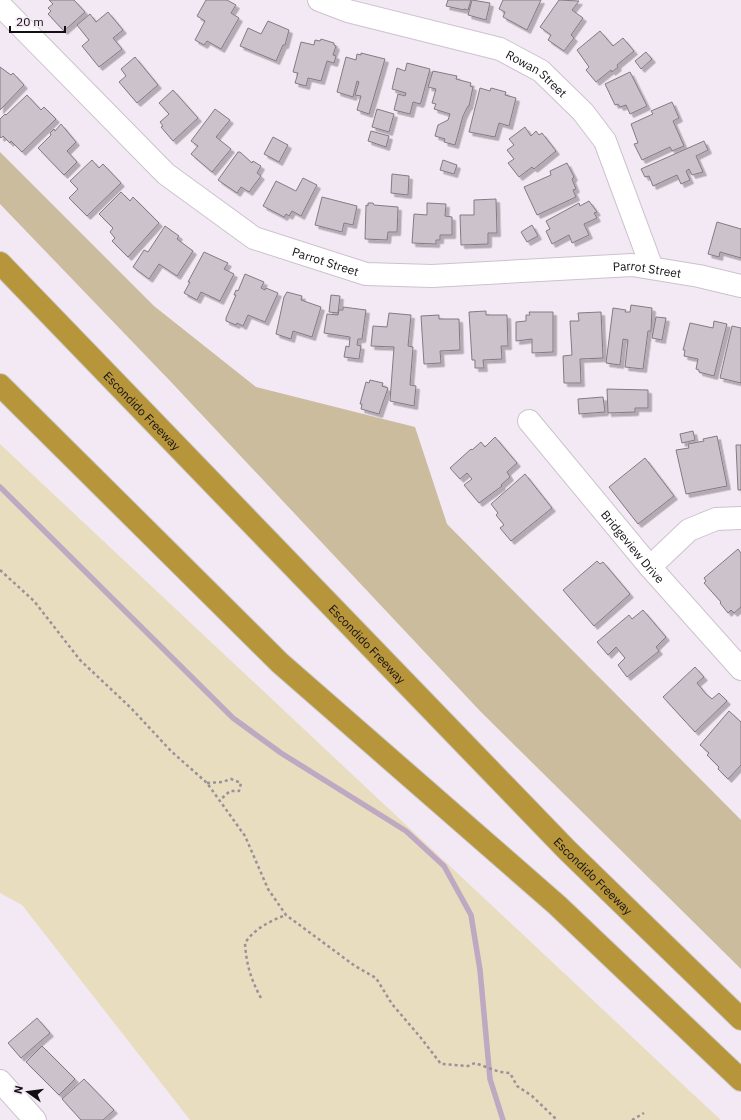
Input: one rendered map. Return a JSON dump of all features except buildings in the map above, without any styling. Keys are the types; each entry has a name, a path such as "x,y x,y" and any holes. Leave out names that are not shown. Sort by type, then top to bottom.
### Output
{"highway":[{"name":"Escondido Freeway","path":"0,263 567,850 741,1019"},
{"path":"0,386 280,663 557,905 741,1080"}],"street":[{"name":"Rowan Street","path":"319,0 348,11 500,49 541,71 583,112 605,142 652,268"},
{"name":"Parrot Street","path":"0,6 166,174 254,238 366,274 432,276 632,265 699,276 741,286"},
{"name":"Bridgeview Drive","path":"529,421 650,567 741,670"},
{"path":"650,567 689,530 716,519 741,518"},
{"path":"0,1082 36,1120"}],"path":[{"path":"0,570 34,601 80,660 131,708 171,751 207,783 246,836 268,889 286,915 355,966 376,978 392,1004 441,1064 468,1066 475,1063 500,1072 510,1073 517,1086 532,1096 557,1120"},
{"path":"207,783 222,782 231,779 241,784 239,791 230,791 220,800"},
{"path":"261,998 254,985 249,969 245,943 251,934 270,921 286,915"},
{"path":"632,1120 644,1113"}],"shaded area":[{"path":"0,152 154,306 256,387 415,427 447,524 741,820 741,969 480,711 172,383 0,204"},
{"path":"0,444 721,1120 190,1120 22,905 0,893"}],"waterway":[{"path":"0,487 233,718 281,753 406,831 444,866 471,915 480,970 490,1079 503,1120"}]}
